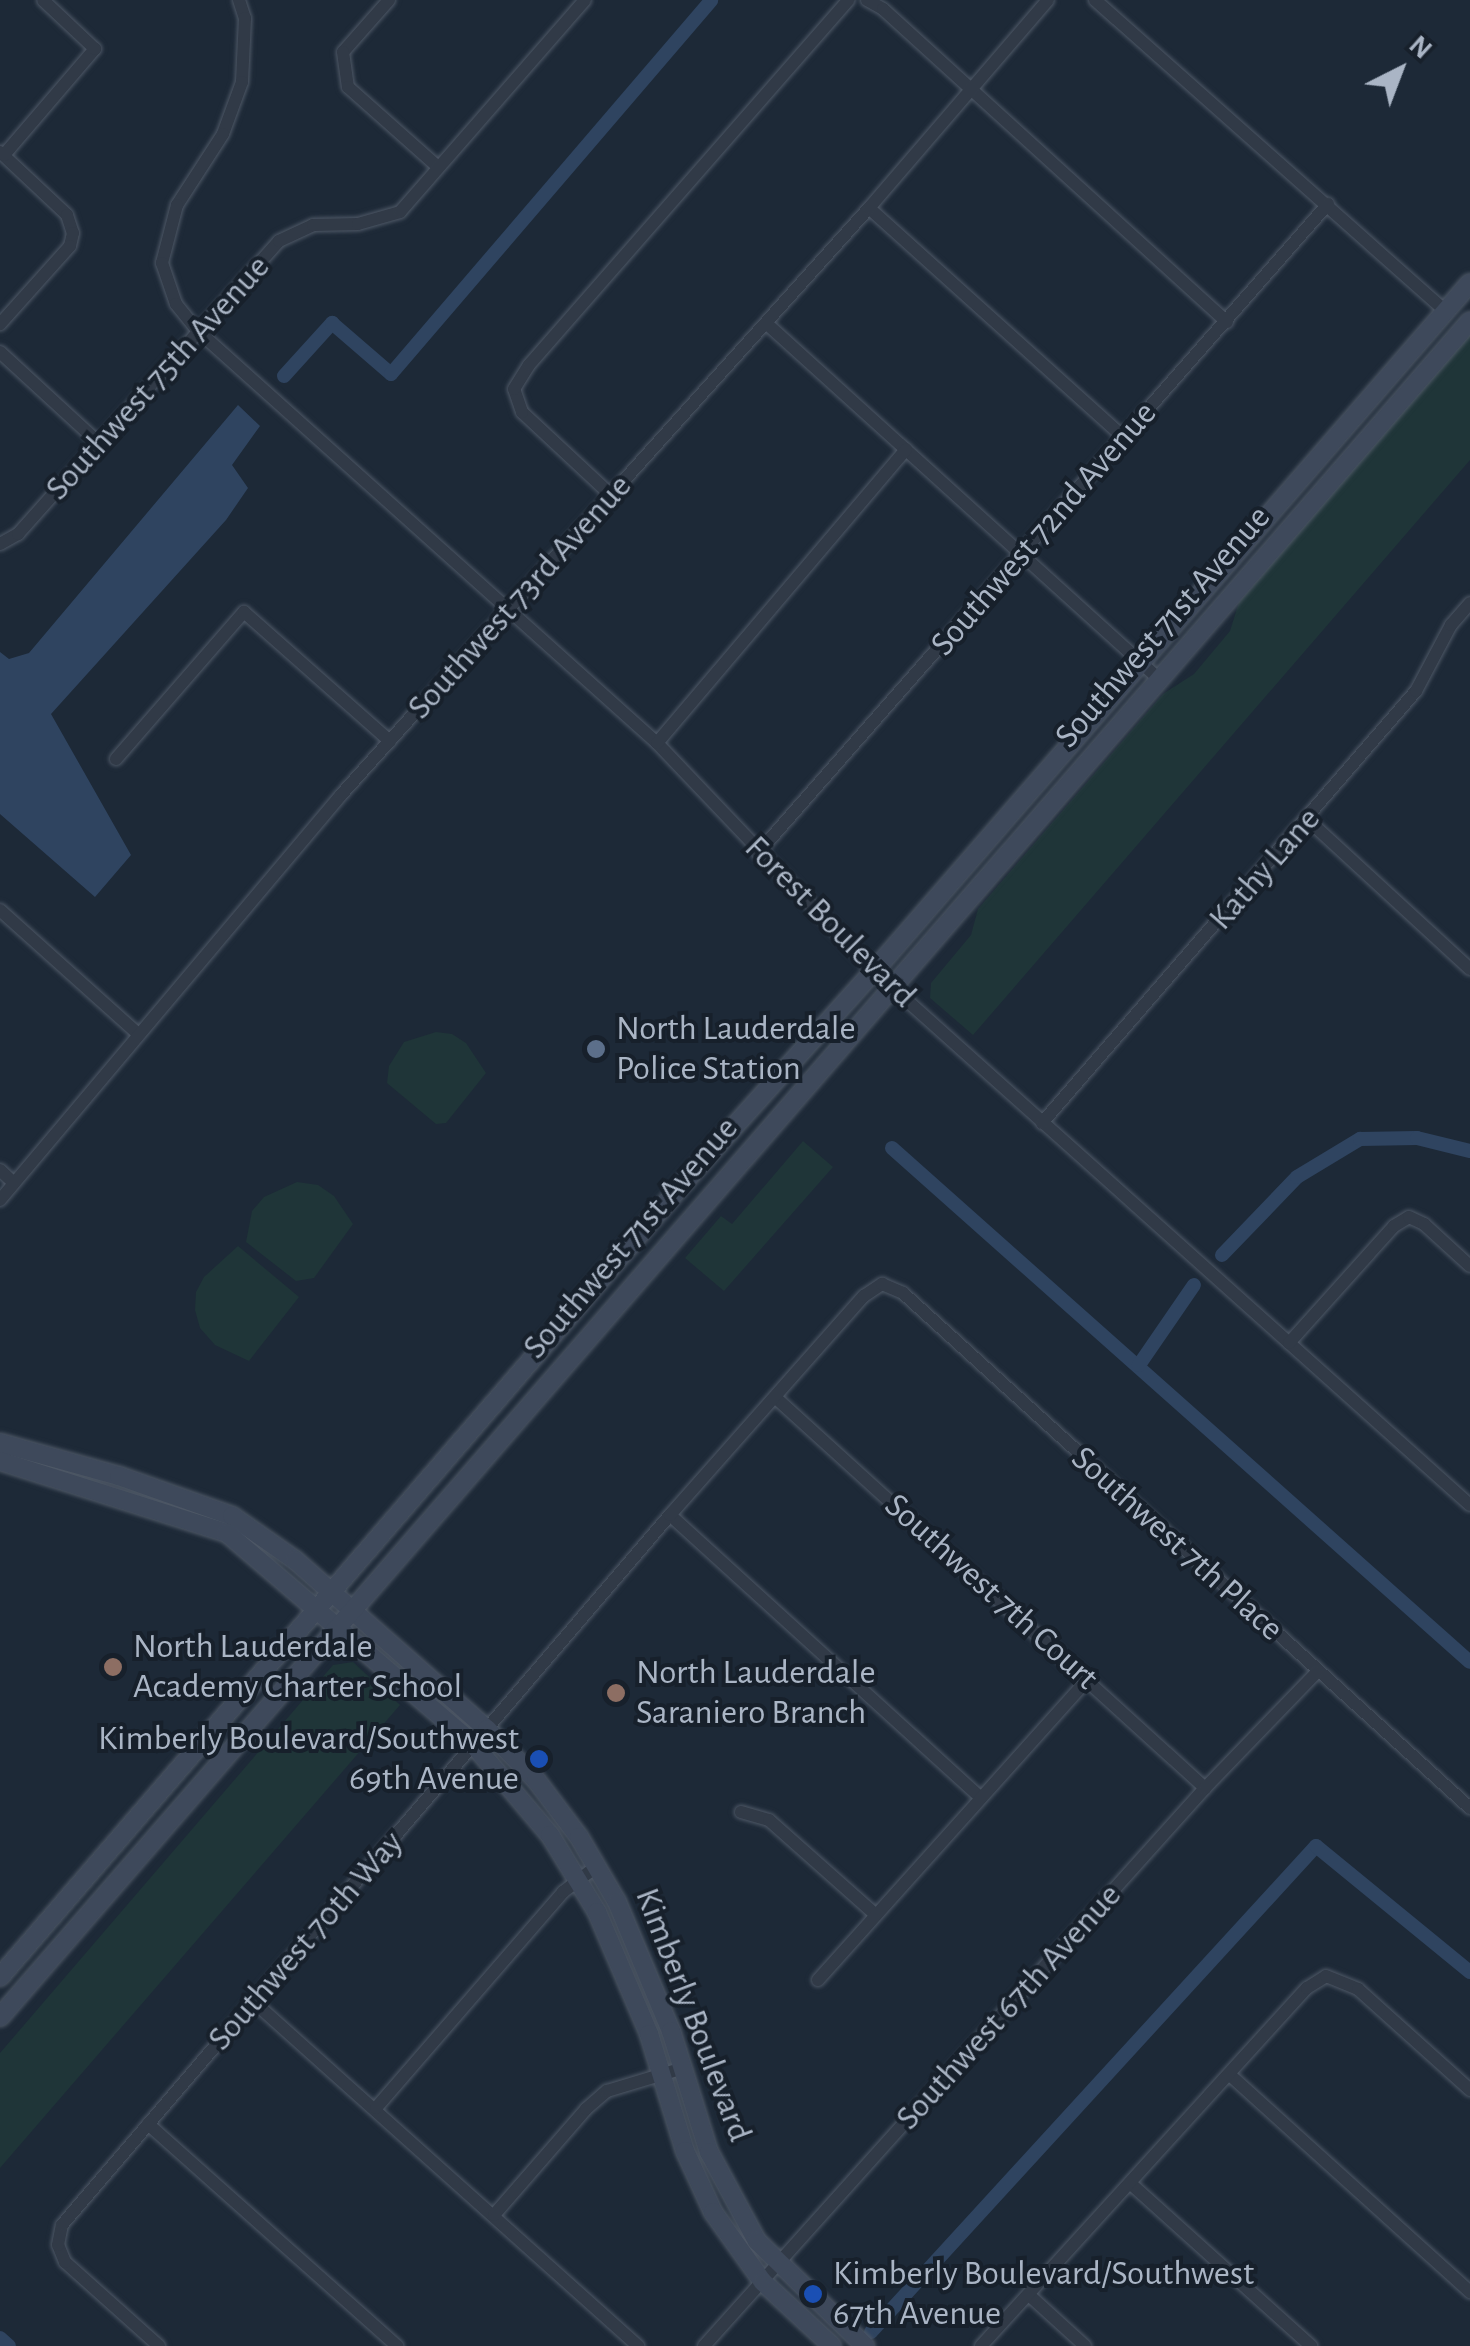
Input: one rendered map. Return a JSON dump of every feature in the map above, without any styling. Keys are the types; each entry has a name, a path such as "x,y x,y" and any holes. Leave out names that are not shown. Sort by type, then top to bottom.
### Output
{"main road":[{"name":"Southwest 71st Avenue","path":"0,1977 688,1178 874,971 1470,283"},
{"name":"Southwest 71st Avenue","path":"0,2017 1470,321"},
{"name":"Kimberly Boulevard","path":"0,1442 133,1481 232,1516 332,1591 487,1728 536,1780 597,1866 645,1966 718,2170 757,2242 864,2346"},
{"name":"Kimberly Boulevard","path":"0,1461 228,1533 474,1744 550,1835 580,1880 626,1974 662,2072 685,2151 713,2212 763,2282 832,2346"}],"street":[{"path":"0,324 70,246 74,233 67,215 2,154 95,48 43,0"},
{"name":"Forest Boulevard","path":"239,0 245,18 242,82 223,134 176,204 162,263 176,304 198,331 657,743 874,971 1470,1505"},
{"path":"388,0 343,52 348,86 438,167"},
{"name":"Southwest 75th Avenue","path":"0,544 18,534 279,241 313,225 358,224 400,212 586,0"},
{"path":"612,496 522,412 514,389 529,365 849,0"},
{"path":"867,0 882,8 1227,322"},
{"name":"Southwest 73rd Avenue","path":"0,1200 390,740 870,208 1048,0"},
{"path":"1095,0 1446,312"},
{"name":"Southwest 72nd Avenue","path":"758,853 1328,204"},
{"path":"870,208 1124,438"},
{"path":"766,324 1159,679"},
{"path":"0,352 100,444"},
{"path":"657,743 906,450"},
{"name":"Kathy Lane","path":"1042,1123 1416,691 1451,626 1470,603"},
{"path":"116,759 244,612 390,740"},
{"path":"1308,820 1470,969"},
{"path":"0,910 138,1034"},
{"path":"0,1170 13,1182"},
{"path":"1289,1343 1394,1226 1408,1217 1424,1224 1470,1266"},
{"name":"Southwest 70th Way","path":"158,2346 65,2262 58,2245 62,2225 670,1515 864,1296 882,1284"},
{"name":"Southwest 7th Place","path":"882,1284 904,1294 1470,1808"},
{"name":"Southwest 7th Court","path":"776,1398 1205,1788"},
{"path":"670,1515 981,1798"},
{"name":"Southwest 67th Avenue","path":"704,2346 1205,1788 1317,1672"},
{"path":"818,1980 1088,1679"},
{"path":"741,1812 769,1820 876,1915"},
{"path":"376,2108 563,1892 597,1866"},
{"path":"981,2346 1307,1988 1326,1976 1358,1989 1470,2090"},
{"path":"254,2002 638,2346"},
{"path":"494,2215 586,2109 608,2092 682,2068"},
{"path":"1230,2076 1470,2292"},
{"path":"148,2124 398,2346"},
{"path":"1130,2184 1311,2346"},
{"path":"1029,2295 1085,2346"}],"green space":[{"path":"1470,332 1470,460 973,1035 930,998 931,983 971,935 978,909 1163,694 1194,674 1230,631 1239,602"},
{"path":"436,1032 452,1034 466,1043 486,1073 446,1123 436,1124 387,1083 389,1066 404,1042"},
{"path":"803,1141 833,1167 724,1291 685,1258 721,1216 732,1224"},
{"path":"297,1182 318,1185 334,1196 353,1224 314,1278 296,1281 246,1242 252,1211 264,1197"},
{"path":"238,1246 299,1297 249,1361 215,1345 200,1328 195,1310 196,1292 204,1277"},
{"path":"353,1662 400,1705 0,2168 0,2053 333,1665"}],"water":[{"path":"238,405 260,426 232,465 248,488 226,520 51,714 131,855 95,897 0,814 0,652 9,659 29,653"}],"waterway":[{"path":"284,376 332,323 391,374 711,0"},
{"path":"1222,1255 1297,1177 1360,1139 1417,1138 1470,1151"},
{"path":"892,1148 1470,1662"},
{"path":"1139,1365 1194,1285"},
{"path":"871,2332 1316,1846 1470,1972"},
{"path":"0,2338 9,2346"}],"place":[{"name":"North Lauderdale Police Station","path":"596,1049"},
{"name":"North Lauderdale Academy Charter School","path":"113,1667"},
{"name":"North Lauderdale Saraniero Branch","path":"616,1693"},
{"name":"Kimberly Boulevard/Southwest 69th Avenue","path":"539,1759"},
{"name":"Kimberly Boulevard/Southwest 67th Avenue","path":"813,2294"}]}
